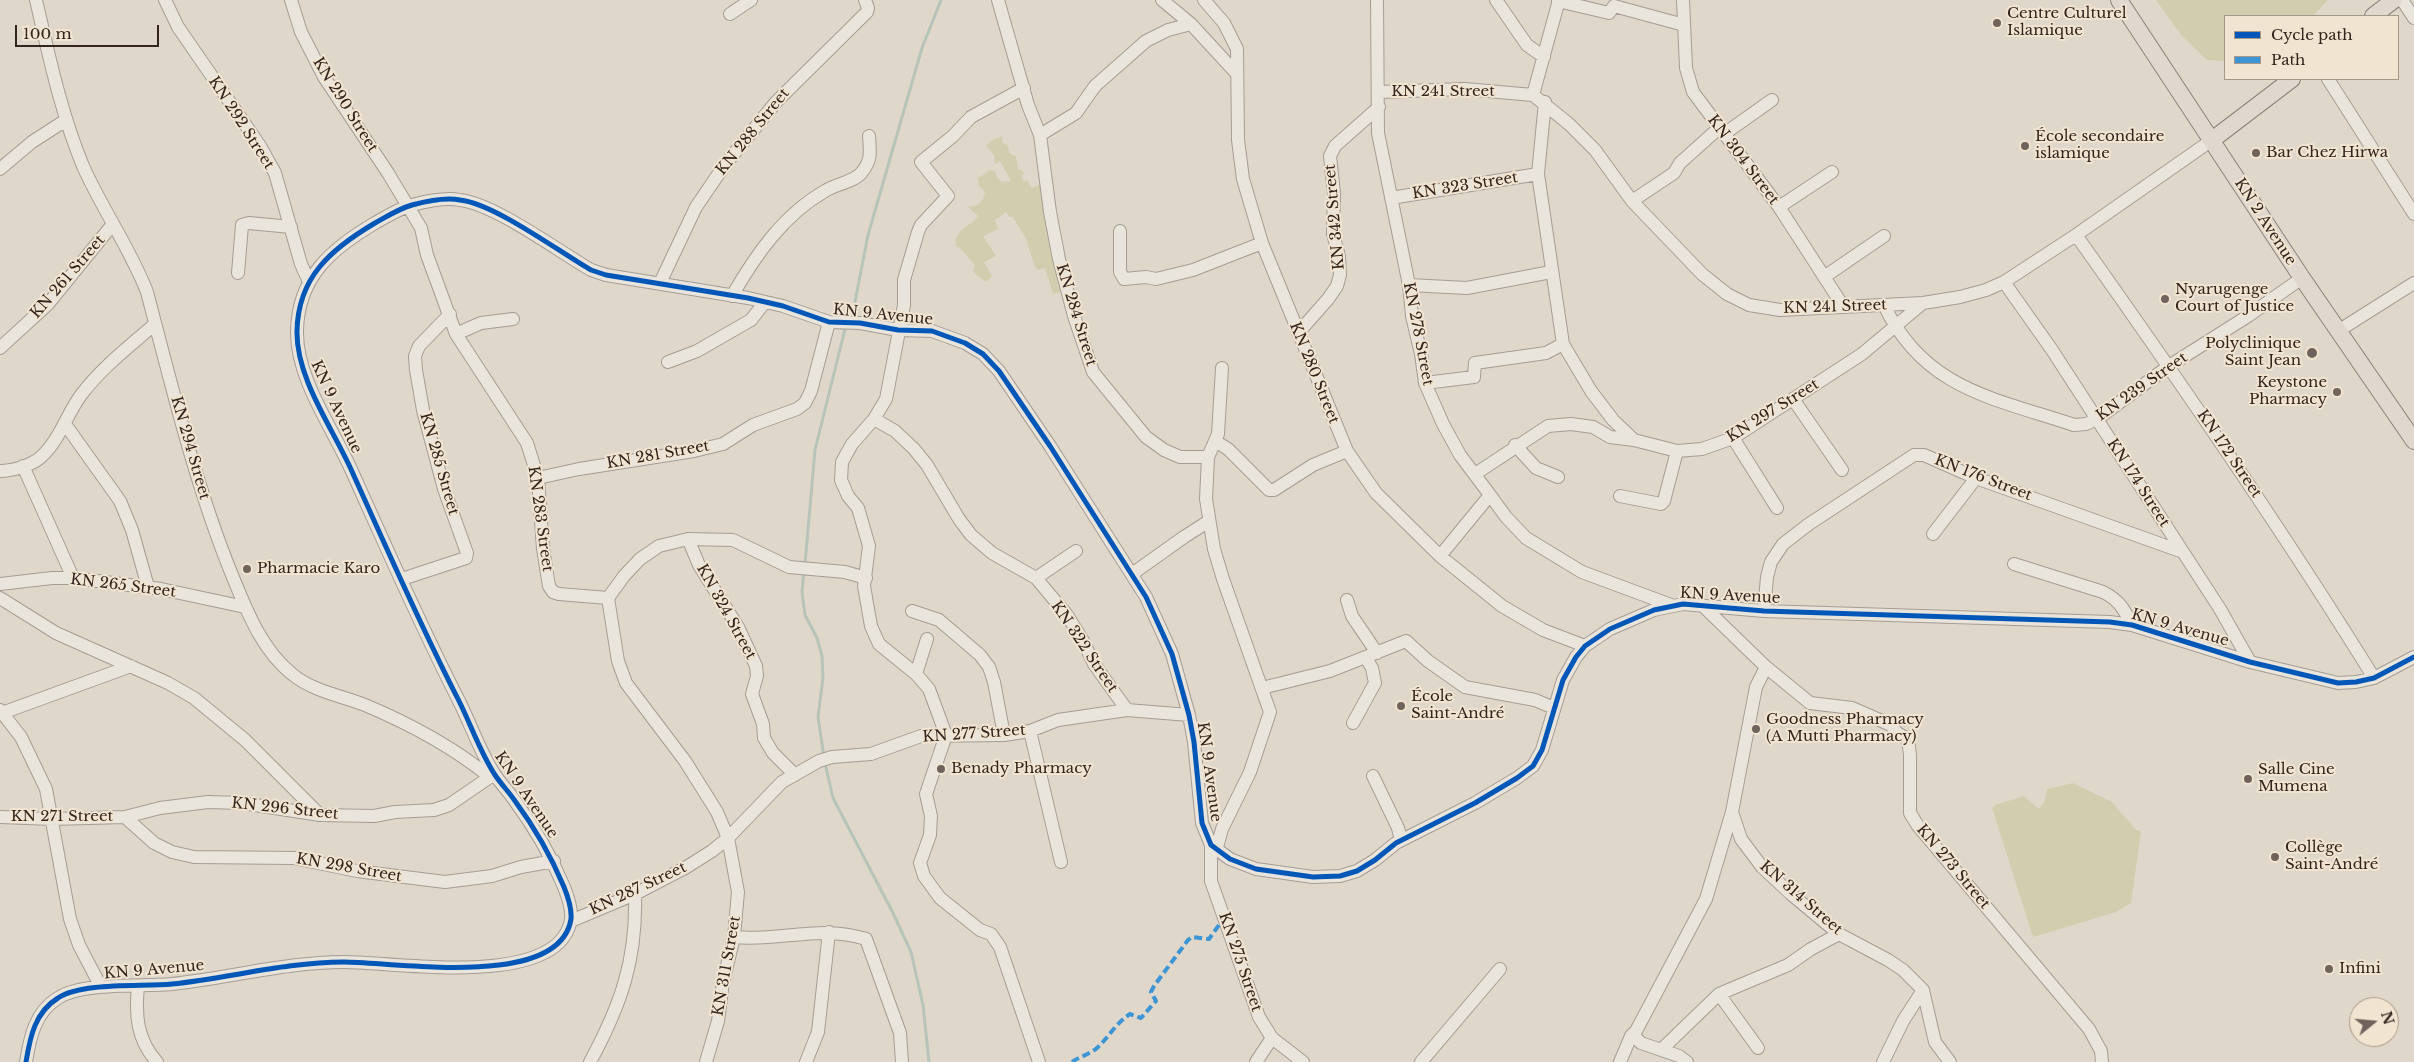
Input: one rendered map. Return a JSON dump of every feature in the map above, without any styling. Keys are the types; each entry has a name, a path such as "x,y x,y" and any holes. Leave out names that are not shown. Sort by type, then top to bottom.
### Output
{"main road":[{"name":"KN 2 Avenue","path":"2119,0 2302,278 2414,441"},
{"path":"2374,15 2394,0"},
{"path":"2212,140 2291,80"}],"street":[{"name":"KN 294 Street","path":"36,0 66,120 84,167 139,271 148,292 194,470 220,546 256,630 272,655 293,676 318,689 365,705 394,718 458,754 493,777"},
{"name":"KN 292 Street","path":"165,0 184,35 260,146 277,180 301,264 309,282"},
{"name":"KN 290 Street","path":"291,0 301,32 324,77 388,173 407,207"},
{"path":"730,14 752,0"},
{"name":"KN 288 Street","path":"660,283 696,207 724,166 776,102 867,12 868,8 865,0"},
{"name":"KN 284 Street","path":"998,0 1040,135 1050,212 1059,259 1074,316 1093,372 1146,437 1164,450 1180,457 1208,457"},
{"path":"1162,0 1191,24 1237,74"},
{"name":"KN 280 Street","path":"1204,0 1224,23 1237,49 1238,140 1243,179 1262,243 1347,451 1376,493 1440,556 1502,606 1527,622 1585,646"},
{"name":"KN 278 Street","path":"1377,0 1378,133 1425,383 1443,424 1460,455 1517,529 1546,552 1582,572 1671,605"},
{"path":"1496,0 1527,45 1544,57"},
{"name":"KN 304 Street","path":"1683,0 1686,68 1693,92 1779,207 1843,306"},
{"path":"2402,0 2414,18"},
{"path":"1534,95 1559,1 1609,13 1614,6 1684,25"},
{"path":"1040,135 1076,113 1095,86 1146,41 1168,30 1191,24"},
{"path":"2329,80 2414,214"},
{"path":"1024,88 971,117 953,136 920,162 948,196 921,225 918,232 904,280 904,305 898,330 890,384 881,410 852,444 842,462 841,480 848,496 858,508 869,546 864,586 871,626 879,644 916,674 929,689 946,735 926,794 931,816 930,835 920,862 924,876 940,898 980,930 991,934 1000,947 1039,1062"},
{"name":"KN 241 Street","path":"1379,92 1465,89 1534,95 1545,102 1595,150 1632,201 1675,248 1727,294 1749,304 1780,310 1923,303 1960,297 1986,290 2004,282 2076,235 2212,140"},
{"path":"1632,201 1674,173 1680,163 1722,131 1772,100"},
{"name":"KN 297 Street","path":"1545,102 1538,174 1563,344 1591,391 1613,420 1634,440 1677,451 1702,450 1733,438 1862,354 1923,303"},
{"name":"KN 342 Street","path":"1298,333 1328,299 1337,286 1340,275 1339,256 1334,234 1334,194 1330,156 1335,146 1379,107"},
{"path":"0,169 32,142 66,120"},
{"path":"732,296 754,258 783,225 824,191 861,174 871,158 869,136"},
{"path":"1779,207 1832,172"},
{"name":"KN 323 Street","path":"1391,198 1538,174"},
{"name":"KN 9 Avenue","path":"26,1062 34,1026 41,1012 58,998 69,993 100,987 138,986 339,962 464,968 514,963 542,956 554,949 561,942 571,921 571,909 567,895 554,862 539,835 493,777 422,628 353,471 309,386 300,362 297,330 301,303 309,282 333,250 354,235 407,207 429,201 458,199 480,205 591,270 629,280 660,283 765,302 783,306 829,322 860,323 898,330 932,331 966,343 983,354 999,371 1146,597 1172,654 1189,715 1194,742 1201,814 1213,848 1230,859 1256,869 1313,877 1340,876 1357,871 1401,840 1475,804 1517,778 1533,766 1542,750 1563,680 1576,657 1585,646 1610,629 1635,616 1671,605 1702,605 1764,611 2110,622 2132,625 2250,662 2338,683 2374,678 2414,657"},
{"name":"KN 283 Street","path":"407,207 421,228 427,255 456,334 527,443 538,478 543,549 549,586 553,592 559,594 608,598"},
{"path":"238,273 242,225 249,222 291,227"},
{"name":"KN 261 Street","path":"0,348 48,304 113,224"},
{"path":"1120,231 1120,276 1124,279 1146,277 1156,279 1193,270 1262,243"},
{"name":"KN 172 Street","path":"2076,235 2169,366 2328,605 2374,678"},
{"path":"1824,277 1884,236"},
{"path":"1408,285 1467,288 1551,272"},
{"name":"KN 239 Street","path":"1884,304 1895,328 1924,361 1966,390 2074,425 2086,424 2096,419 2169,366 2248,316 2302,278"},
{"name":"KN 174 Street","path":"2004,282 2220,609 2250,662"},
{"path":"2338,331 2414,282"},
{"path":"668,362 697,351 751,320 765,302"},
{"name":"KN 285 Street","path":"402,579 466,558 467,553 444,490 423,410 415,356 419,346 450,314"},
{"path":"456,334 481,323 513,319"},
{"name":"KN 281 Street","path":"538,478 579,469 694,451 723,444 753,425 797,409 805,403 810,391 829,322"},
{"path":"0,471 23,466 42,456 65,424 80,396 102,371 156,324"},
{"path":"1425,383 1474,378 1475,363 1546,353 1563,344"},
{"path":"1213,848 1250,772 1270,712 1231,605 1214,549 1206,500 1208,457 1218,434 1222,368"},
{"path":"1793,399 1842,470"},
{"name":"KN 322 Street","path":"874,419 895,431 914,449 927,465 958,519 971,535 992,553 1036,578 1066,615 1083,641 1094,664 1127,710"},
{"path":"65,424 120,501 132,530 148,587"},
{"path":"1475,474 1548,426 1571,424 1593,427 1610,437 1634,440"},
{"path":"1733,438 1777,508"},
{"path":"1215,441 1228,449 1268,490 1274,490 1313,465 1347,451"},
{"path":"1515,446 1536,468 1558,476"},
{"path":"1620,496 1661,504 1664,501 1677,451"},
{"name":"KN 176 Street","path":"1764,611 1766,577 1771,562 1783,544 1809,524 1891,472 1906,459 1914,455 1924,455 1976,478 2183,552"},
{"path":"23,466 73,578"},
{"path":"1933,534 1976,478"},
{"path":"1440,556 1490,495"},
{"path":"1132,574 1184,536 1210,521"},
{"path":"728,838 717,812 685,761 626,683 618,661 608,598 624,576 646,555 659,546 688,539 733,540 789,567 845,572 866,578"},
{"name":"KN 324 Street","path":"688,539 699,565 738,627 756,666 757,676 752,694 763,724 764,738 773,753 795,775"},
{"path":"1036,578 1076,551"},
{"path":"2014,564 2103,592 2116,598 2124,608 2132,625"},
{"name":"KN 265 Street","path":"0,584 52,578 73,578 203,596 245,607"},
{"path":"0,598 56,633 168,683 200,702 245,740 320,815"},
{"path":"1347,600 1352,616 1371,655 1375,683 1352,723"},
{"name":"KN 273 Street","path":"1702,605 1766,667 1810,703 1852,708 1891,725 1898,733 1908,739 1910,755 1910,813 1918,826 2090,1029 2101,1051 2102,1062"},
{"path":"912,611 939,620 980,655 989,667 994,682 1004,735"},
{"path":"916,674 927,639"},
{"path":"1262,688 1330,671 1406,641 1428,661 1466,687 1535,700 1554,708"},
{"path":"100,987 70,919 46,789 35,762 21,737 1,712 131,666"},
{"path":"1620,1062 1631,1036 1636,1032 1706,899 1732,812 1756,686 1766,667"},
{"name":"KN 277 Street","path":"728,838 782,782 819,761 832,757 871,754 921,736 1004,735 1030,731 1058,720 1127,710 1189,715"},
{"path":"1030,731 1061,862"},
{"path":"1373,776 1398,828 1401,840"},
{"name":"KN 296 Street","path":"125,817 160,808 208,802 242,803 320,815 374,816 396,812 434,810 449,805 493,777"},
{"name":"KN 314 Street","path":"1732,812 1741,839 1762,867 1839,934 1888,960 1903,970 1923,990"},
{"name":"KN 271 Street","path":"0,817 52,819 125,817"},
{"name":"KN 298 Street","path":"125,817 154,844 172,852 194,857 294,858 357,871 445,882 492,876 521,867 554,862"},
{"name":"KN 287 Street","path":"571,921 635,894 685,868 728,838"},
{"name":"KN 311 Street","path":"706,1062 718,1021 723,982 734,937 738,892 728,838"},
{"name":"KN 275 Street","path":"1213,848 1211,881 1248,990 1259,1017 1272,1038 1297,1060"},
{"path":"590,1062 603,1037 630,967 636,920 635,894"},
{"path":"806,1062 818,1032 829,932"},
{"path":"734,937 759,938 787,934 829,932 866,939 900,1033 902,1062"},
{"path":"1662,1049 1719,994 1788,965 1810,949 1839,934"},
{"path":"1421,1062 1500,968"},
{"path":"138,986 136,1016 139,1031 149,1053 156,1062"},
{"path":"1883,1062 1903,1021 1923,990"},
{"path":"1923,990 1935,1042 1950,1062"},
{"path":"1719,994 1758,1048"},
{"path":"1631,1036 1636,1038 1641,1044 1662,1049 1679,1056 1687,1062"},
{"path":"1256,1062 1272,1038"}],"shaded area":[{"path":"2156,0 2328,0 2314,15 2224,15 2224,61 2207,60 2181,35"},
{"path":"1002,136 1003,143 1007,145 1010,154 1016,156 1018,169 1024,172 1022,177 1024,182 1027,180 1032,188 1045,182 1065,291 1053,294 1045,268 1038,270 1035,267 1026,239 1013,217 1009,217 1006,212 995,220 998,229 983,236 996,256 984,262 992,276 986,282 973,272 975,265 958,246 957,248 956,238 978,216 968,207 977,205 983,199 985,192 979,186 978,178 990,170 995,171 998,179 1003,182 1011,181 1000,161 995,164 994,155 986,146 991,141"},
{"path":"2073,783 2112,802 2136,830 2141,831 2131,903 2116,912 2033,937 1992,808 1995,805 2024,796 2039,809 2044,803 2047,789"}],"waterway":[{"path":"852,317 868,235 922,48 941,0"},
{"path":"805,564 815,450 845,329"},
{"path":"804,570 802,592 805,615 817,638 822,656 823,678 818,717 824,757"},
{"path":"825,763 833,798 893,913 911,952 923,1005 929,1062"}],"marked path":[{"path":"1072,1062 1097,1048 1120,1022 1130,1014 1141,1018 1156,1001 1151,992 1154,986 1188,940 1192,937 1209,939 1224,918"}],"cycle path":[{"path":"26,1062 32,1034 44,1010 58,998 82,989 172,984 280,967 323,963 344,962 435,967 472,967 508,964 538,956 560,941 571,919 567,895 548,853 522,811 495,775 480,748 346,459 318,405 303,368 298,349 297,331 303,295 320,266 344,243 375,223 392,213 412,205 430,201 442,199 460,200 491,210 526,229 591,270 606,275 748,298 783,306 829,322 860,323 898,330 932,331 965,343 983,354 999,371 1050,446 1146,597 1172,654 1189,715 1194,742 1202,823 1211,845 1230,859 1256,869 1313,877 1340,876 1357,871 1375,860 1396,843 1475,803 1517,778 1533,766 1542,750 1563,680 1576,657 1585,646 1610,629 1654,610 1683,604 1764,611 2110,622 2132,625 2250,662 2338,683 2374,678 2414,657"}],"place":[{"name":"Centre Culturel Islamique","path":"1997,23"},
{"name":"École secondaire islamique","path":"2025,146"},
{"name":"Bar Chez Hirwa","path":"2256,153"},
{"name":"Nyarugenge Court of Justice","path":"2165,299"},
{"name":"Polyclinique Saint Jean","path":"2312,353"},
{"name":"Keystone Pharmacy","path":"2337,392"},
{"name":"Pharmacie Karo","path":"247,569"},
{"name":"École Saint-André","path":"1401,706"},
{"name":"Goodness Pharmacy (A Mutti Pharmacy)","path":"1756,729"},
{"name":"Benady Pharmacy","path":"941,769"},
{"name":"Salle Cine Mumena","path":"2248,779"},
{"name":"Collège Saint-André","path":"2275,857"},
{"name":"Infini","path":"2329,969"}]}
